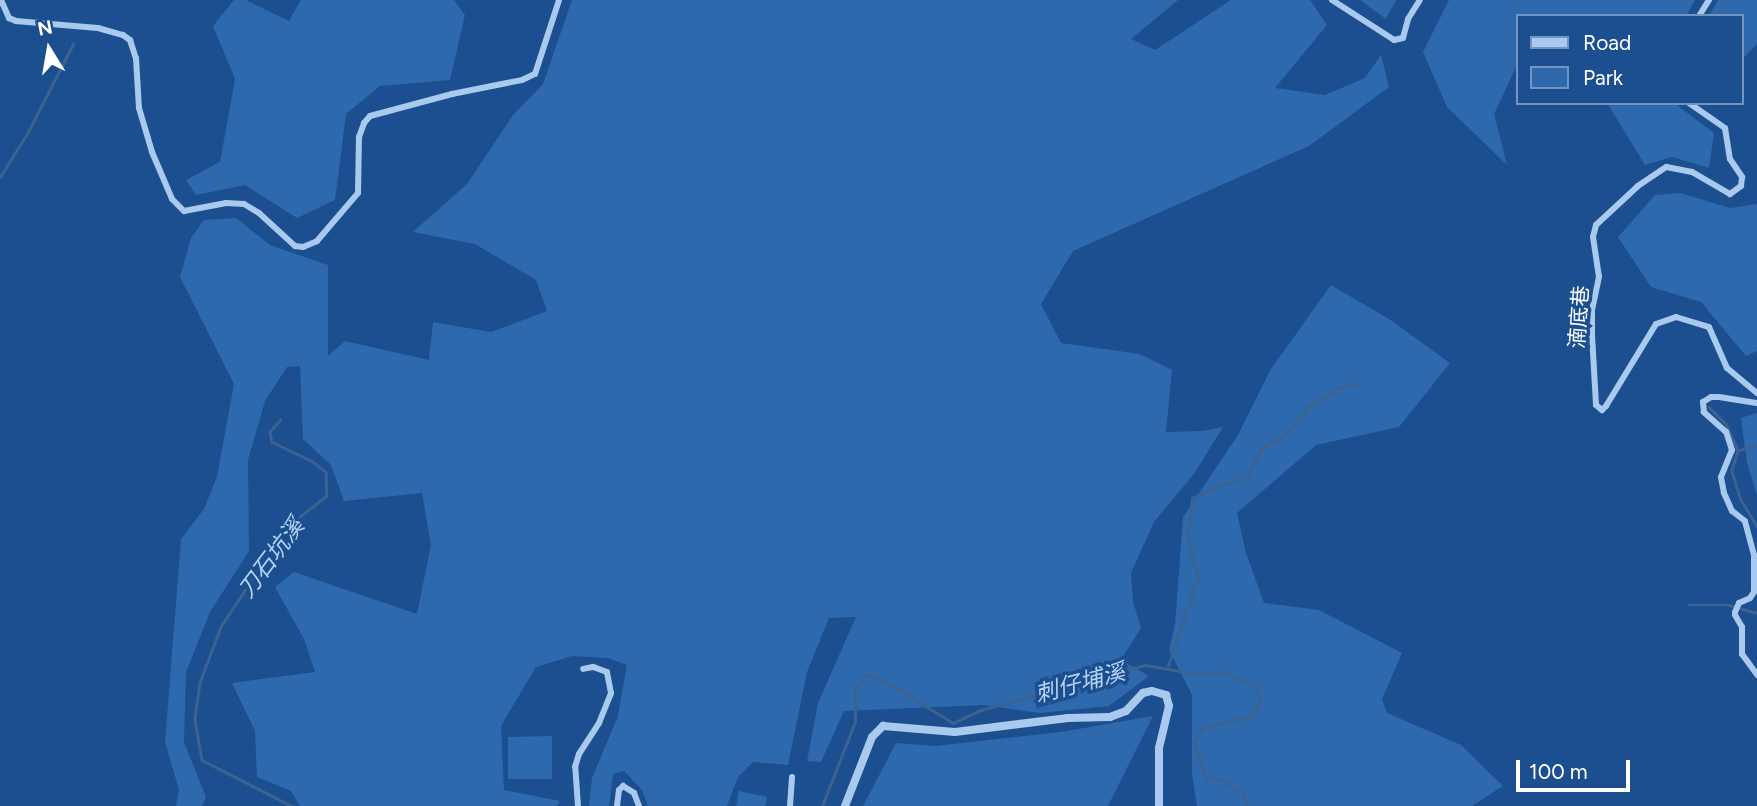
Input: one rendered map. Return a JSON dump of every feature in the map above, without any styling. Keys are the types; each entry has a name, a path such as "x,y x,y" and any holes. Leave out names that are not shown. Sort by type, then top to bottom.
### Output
{"street":[{"path":"1,0 9,18 98,28 123,35 130,40 136,58 139,108 152,152 172,199 184,211 226,203 244,204 259,213 295,246 303,247 317,241 358,193 359,137 370,116 452,94 522,80 535,74 559,0"},
{"path":"1332,0 1394,40 1403,38 1408,19 1420,0"},
{"name":"湳底巷","path":"1692,105 1725,128 1730,159 1742,177 1741,186 1730,194 1692,172 1666,167 1638,186 1596,225 1592,237 1599,277 1592,310 1596,405 1602,410 1606,406 1656,324 1676,317 1709,327 1727,368 1757,393"},
{"path":"1757,403 1711,397 1703,402 1704,412 1726,432 1732,450 1721,477 1724,493 1732,511 1745,521 1754,555 1754,592 1750,598 1739,603 1735,613 1742,628 1742,654 1757,675"},
{"path":"578,806 575,767 579,754 599,723 611,693 607,672 593,667 583,669"},
{"path":"845,806 872,737 883,726 956,732 1068,718 1110,717 1126,711 1143,693 1152,691 1166,695 1169,706 1159,748 1159,806"},
{"path":"790,806 792,778"},
{"path":"617,806 619,790 623,786 634,793 639,806"}],"green space":[{"path":"234,0 246,0 289,21 301,0 454,0 465,15 450,80 380,86 346,114 335,200 297,218 245,185 196,195 186,180 220,162 235,79 213,26"},
{"path":"572,0 1178,0 1131,39 1155,50 1231,0 1310,0 1327,25 1275,88 1325,95 1365,78 1381,55 1389,87 1309,146 1073,251 1041,304 1061,343 1140,354 1172,370 1166,432 1202,431 1223,427 1194,474 1154,522 1131,573 1133,602 1141,628 1121,660 1149,676 1109,706 1040,713 982,705 844,711 821,762 807,761 818,703 856,617 829,618 807,672 788,765 753,762 738,777 727,806 648,806 642,790 624,771 613,774 609,806 589,806 592,778 618,716 627,665 608,658 572,656 536,667 501,726 504,790 560,801 557,806 300,806 291,791 257,777 255,731 232,683 315,672 304,639 275,587 294,572 417,614 431,545 422,493 344,501 331,465 303,439 300,366 287,367 265,401 248,460 249,551 210,612 186,672 184,742 206,797 202,806 176,806 179,790 165,742 181,539 204,509 217,477 234,384 180,277 191,238 204,220 236,218 270,245 328,265 328,356 345,341 429,360 433,322 491,332 547,311 536,280 475,244 413,232 467,184 513,115 543,84"},
{"path":"1360,0 1396,0 1386,19"},
{"path":"1449,0 1695,0 1687,14 1516,14 1516,67 1494,114 1507,165 1447,107 1423,52"},
{"path":"1718,0 1757,0 1757,44 1743,58 1743,14 1710,14"},
{"path":"1608,105 1677,105 1714,133 1709,168 1672,157 1645,165"},
{"path":"1680,193 1730,208 1757,204 1757,351 1746,356 1701,302 1651,287 1618,237 1655,195"},
{"path":"1331,285 1389,319 1450,363 1399,427 1316,445 1237,513 1246,553 1264,603 1319,610 1402,653 1382,699 1387,713 1461,745 1503,786 1472,806 1197,806 1192,774 1192,695 1169,650 1175,625 1183,517 1238,435 1271,369"},
{"path":"1757,413 1757,495 1747,463 1741,418"},
{"path":"1153,716 1108,806 863,806 896,743 935,746 1061,732"},
{"path":"552,736 552,779 508,779 508,737"},
{"path":"739,791 767,797 765,806 736,806"}],"waterway":[{"path":"0,177 28,132 73,44"},
{"path":"1168,666 1198,576 1190,551 1188,531 1192,498 1248,475 1262,447 1284,436 1308,407 1337,389 1356,384"},
{"path":"1709,407 1726,424 1738,450"},
{"name":"刀石坑溪","path":"281,420 270,432 272,442 312,461 326,472 327,496 301,516 296,534 260,568 221,627 200,683 195,719 202,760 292,806"},
{"name":"刺仔埔溪","path":"1757,445 1738,451 1732,471 1740,498 1757,526"},
{"path":"1688,605 1729,605 1757,613"},
{"name":"刺仔埔溪","path":"822,806 855,722 855,689 867,674 892,685 953,723 981,710 1146,665 1196,674 1224,672 1258,687 1260,702 1252,716 1202,729 1195,743 1207,778 1222,779 1243,795 1248,806"}]}
